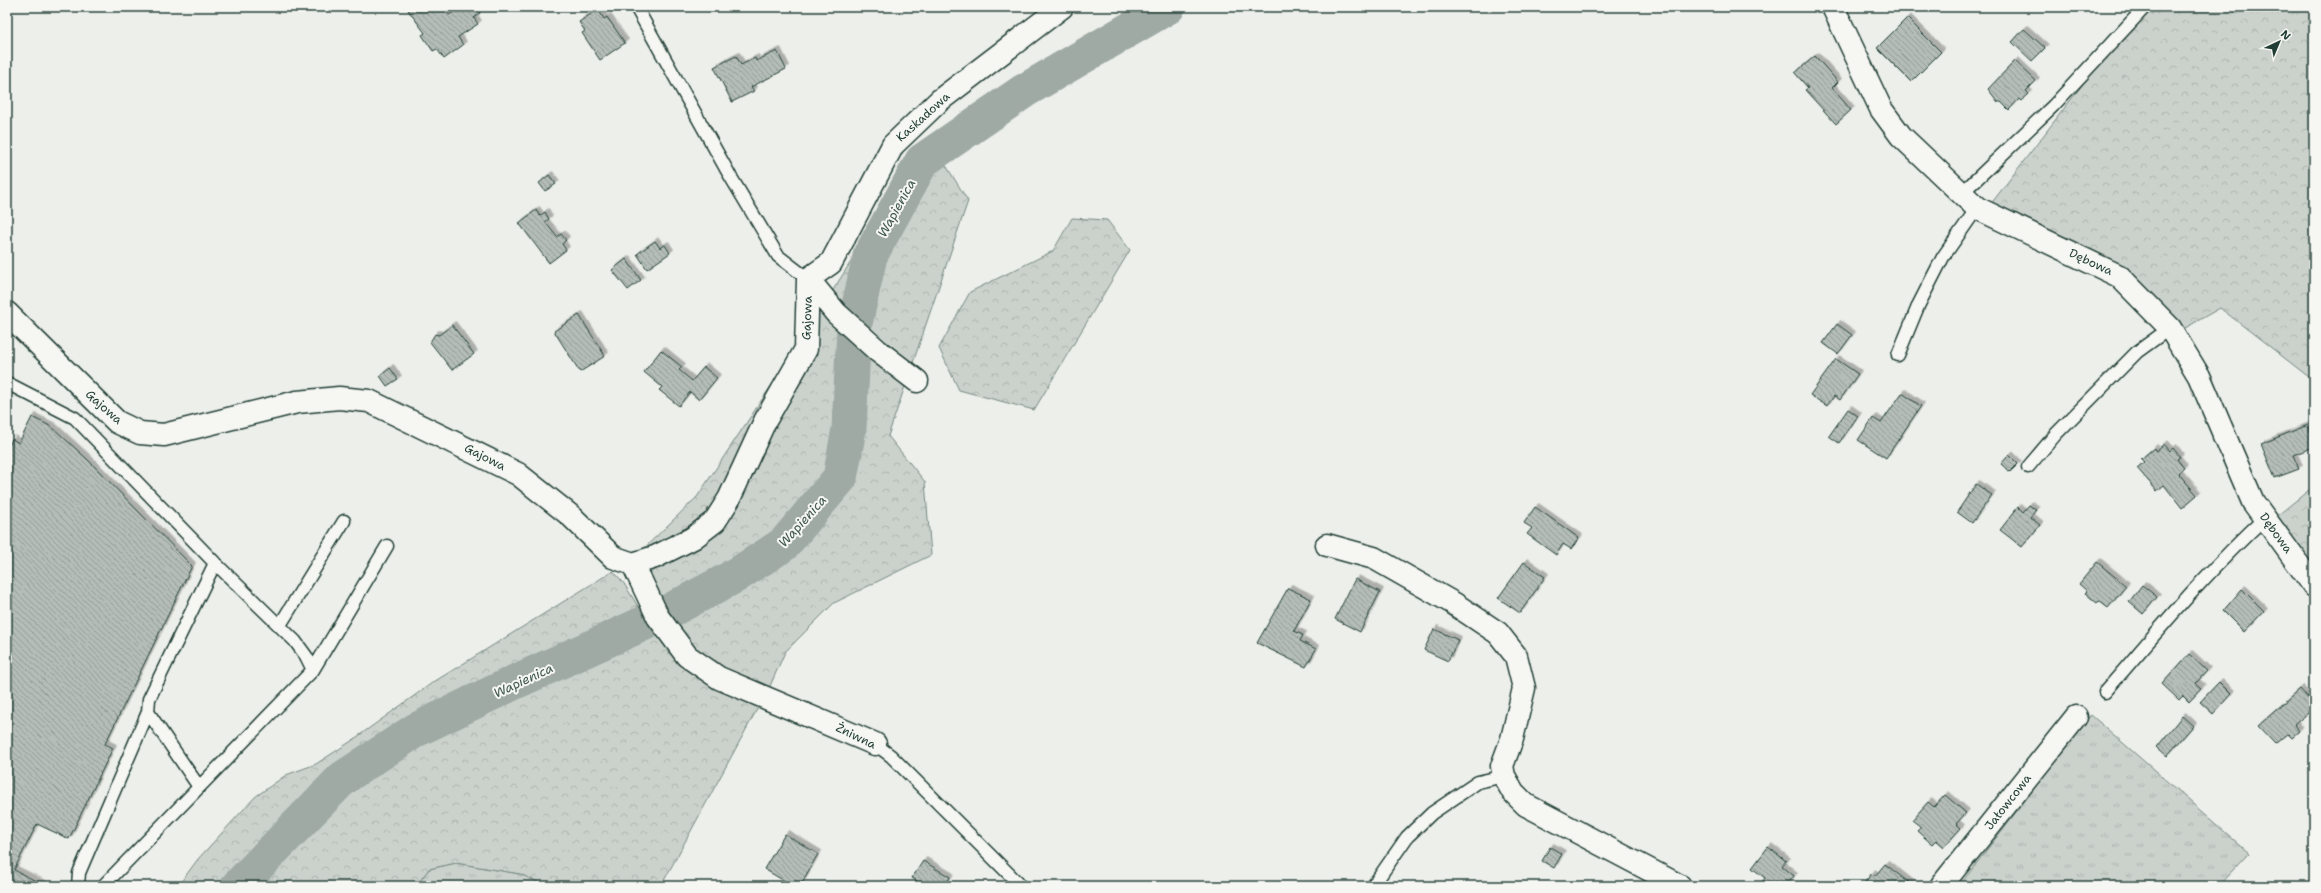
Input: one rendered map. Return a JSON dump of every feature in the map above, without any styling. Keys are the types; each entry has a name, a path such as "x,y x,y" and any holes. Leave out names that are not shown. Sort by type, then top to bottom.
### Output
{"street":[{"name":"Kaskadowa","path":"808,280 830,263 893,145 940,100 1062,7"},
{"name":"Dębowa","path":"1833,7 1881,109 1901,136 1963,192 1977,208 2119,276 2170,328 2199,376 2253,502 2266,517 2314,586"},
{"path":"808,280 836,313 878,351 917,381"},
{"name":"Gajowa","path":"7,313 117,422 140,433 164,435 298,402 338,398 369,401 518,474 571,516 612,557 633,564 655,557 693,538 715,521 729,499 765,421 806,349 808,280"},
{"path":"1327,545 1374,558 1453,603 1498,633 1516,656 1524,688 1512,738 1502,766 1504,776 1513,792 1526,805 1680,886"},
{"name":"Żniwna","path":"633,564 658,617 687,656 719,678 875,744"},
{"name":"Jałowcowa","path":"1941,886 2076,717"}],"lane":[{"path":"636,7 728,174 778,256 808,280"},
{"path":"1963,192 2053,106 2145,7"},
{"path":"1898,355 1919,304 1943,257 1977,208"},
{"path":"2028,468 2056,434 2137,352 2170,328"},
{"path":"7,383 75,418 215,563 280,625 306,656 313,670"},
{"path":"2105,692 2234,546 2266,517"},
{"path":"280,625 344,521"},
{"path":"103,886 313,670 387,546"},
{"path":"78,886 79,873 148,712 149,699 153,686 215,563"},
{"path":"148,712 199,787"},
{"name":"Żniwna","path":"875,744 891,756 1021,886"},
{"path":"1372,886 1406,837 1432,813 1478,782 1504,776"}],"green space":[{"path":"2142,7 2314,7 2314,381 2220,308 2180,331 2123,270 1987,209"},
{"path":"929,138 968,201 888,436 925,482 931,555 834,603 785,652 766,695 690,653 636,556 697,497 799,344"},
{"path":"1072,218 1107,220 1130,250 1034,410 959,390 939,348 970,292 1053,251"},
{"path":"2314,486 2314,577 2273,519"},
{"path":"613,571 623,582 642,613 416,715 339,764 253,846 222,886 178,886 198,859 255,797 286,775 316,764 350,742 432,683"},
{"path":"663,632 761,702 661,886 547,886 520,874 456,863 429,869 416,886 263,886 289,853 346,798 410,747"},
{"path":"2091,715 2249,853 2218,886 1959,886"},
{"path":"456,863 520,874 547,886 416,886 429,869"}],"building":[{"path":"412,7 443,7 449,15 458,9 457,7 475,7 480,13 474,18 478,24 458,37 463,45 444,59 437,49 433,51 422,35 425,33 408,10"},
{"path":"598,9 604,19 607,17 625,43 600,60 582,33 585,31 579,22"},
{"path":"1907,18 1941,52 1911,82 1877,48"},
{"path":"2024,29 2045,48 2032,61 2012,42"},
{"path":"777,51 786,69 751,87 754,91 732,102 714,67 736,56 741,65 755,58 756,61"},
{"path":"1815,56 1838,82 1832,88 1851,110 1836,124 1805,90 1808,88 1795,73"},
{"path":"2015,61 2036,81 2026,91 2029,94 2021,101 2019,99 2009,110 2001,102 1998,102 1988,89"},
{"path":"549,175 556,184 545,191 539,183"},
{"path":"536,210 540,216 545,212 549,219 545,222 557,237 561,234 566,240 562,244 566,250 549,263 519,223"},
{"path":"655,241 660,248 665,245 670,253 647,269 637,254"},
{"path":"626,259 641,280 628,290 612,270"},
{"path":"579,315 605,356 580,372 554,331"},
{"path":"1837,324 1852,335 1838,354 1823,343"},
{"path":"452,325 474,354 452,370 430,342 435,334 439,335"},
{"path":"661,350 682,367 679,370 692,381 704,367 717,378 699,400 690,392 679,406 659,390 662,387 644,372"},
{"path":"1836,359 1858,374 1840,400 1834,396 1827,406 1810,395"},
{"path":"390,368 398,379 387,386 380,376"},
{"path":"1902,393 1921,406 1886,458 1858,440 1873,418 1881,423"},
{"path":"1848,409 1858,416 1839,443 1829,436"},
{"path":"32,417 52,427 87,459 192,566 105,744 113,748 69,839 37,824 14,870 46,886 7,886 7,450 12,439 19,443"},
{"path":"2308,425 2314,439 2314,447 2293,455 2299,469 2275,478 2261,444"},
{"path":"2164,444 2170,451 2173,448 2180,457 2177,459 2184,468 2178,473 2197,495 2182,508 2164,485 2157,491 2137,468 2144,462 2141,459 2154,448 2156,451"},
{"path":"2009,455 2018,464 2010,472 2001,464"},
{"path":"1976,484 1992,495 1972,523 1957,512"},
{"path":"2029,505 2036,510 2030,517 2040,525 2022,547 2000,530 2018,507 2023,512"},
{"path":"1535,507 1579,538 1571,549 1563,544 1556,555 1527,534 1532,528 1524,523"},
{"path":"1524,562 1545,577 1520,613 1498,598"},
{"path":"2097,562 2126,586 2108,608 2099,601 2097,603 2085,593 2087,591 2079,584"},
{"path":"1355,579 1380,592 1360,632 1335,619"},
{"path":"2142,585 2157,597 2143,614 2129,602"},
{"path":"1288,588 1311,599 1294,631 1303,635 1300,641 1316,649 1306,667 1257,643"},
{"path":"2242,589 2264,611 2244,632 2223,611"},
{"path":"1434,629 1458,640 1448,661 1424,650"},
{"path":"2189,654 2207,671 2196,683 2202,688 2189,702 2183,696 2179,700 2162,684"},
{"path":"2219,682 2231,694 2213,714 2200,702"},
{"path":"2300,689 2314,705 2314,708 2294,725 2299,731 2292,737 2288,733 2275,744 2258,726"},
{"path":"2182,716 2193,726 2167,756 2157,747"},
{"path":"1945,795 1966,813 1956,824 1961,828 1944,847 1936,840 1932,844 1917,831 1921,827 1912,820 1928,802 1934,807"},
{"path":"785,834 818,854 800,886 793,886 764,869"},
{"path":"1550,847 1562,854 1554,868 1542,861"},
{"path":"1768,847 1786,861 1782,866 1794,876 1786,886 1767,886 1762,882 1765,878 1752,868"},
{"path":"923,861 950,877 945,886 925,886 912,878"},
{"path":"1885,864 1912,885 1862,886 1872,873 1875,876"}],"waterway":[{"name":"Wapienica","path":"238,886 343,778 416,730 515,682 658,617 735,576 784,544 840,478 849,429 854,328 870,256 922,161 1024,91 1168,7"}]}
